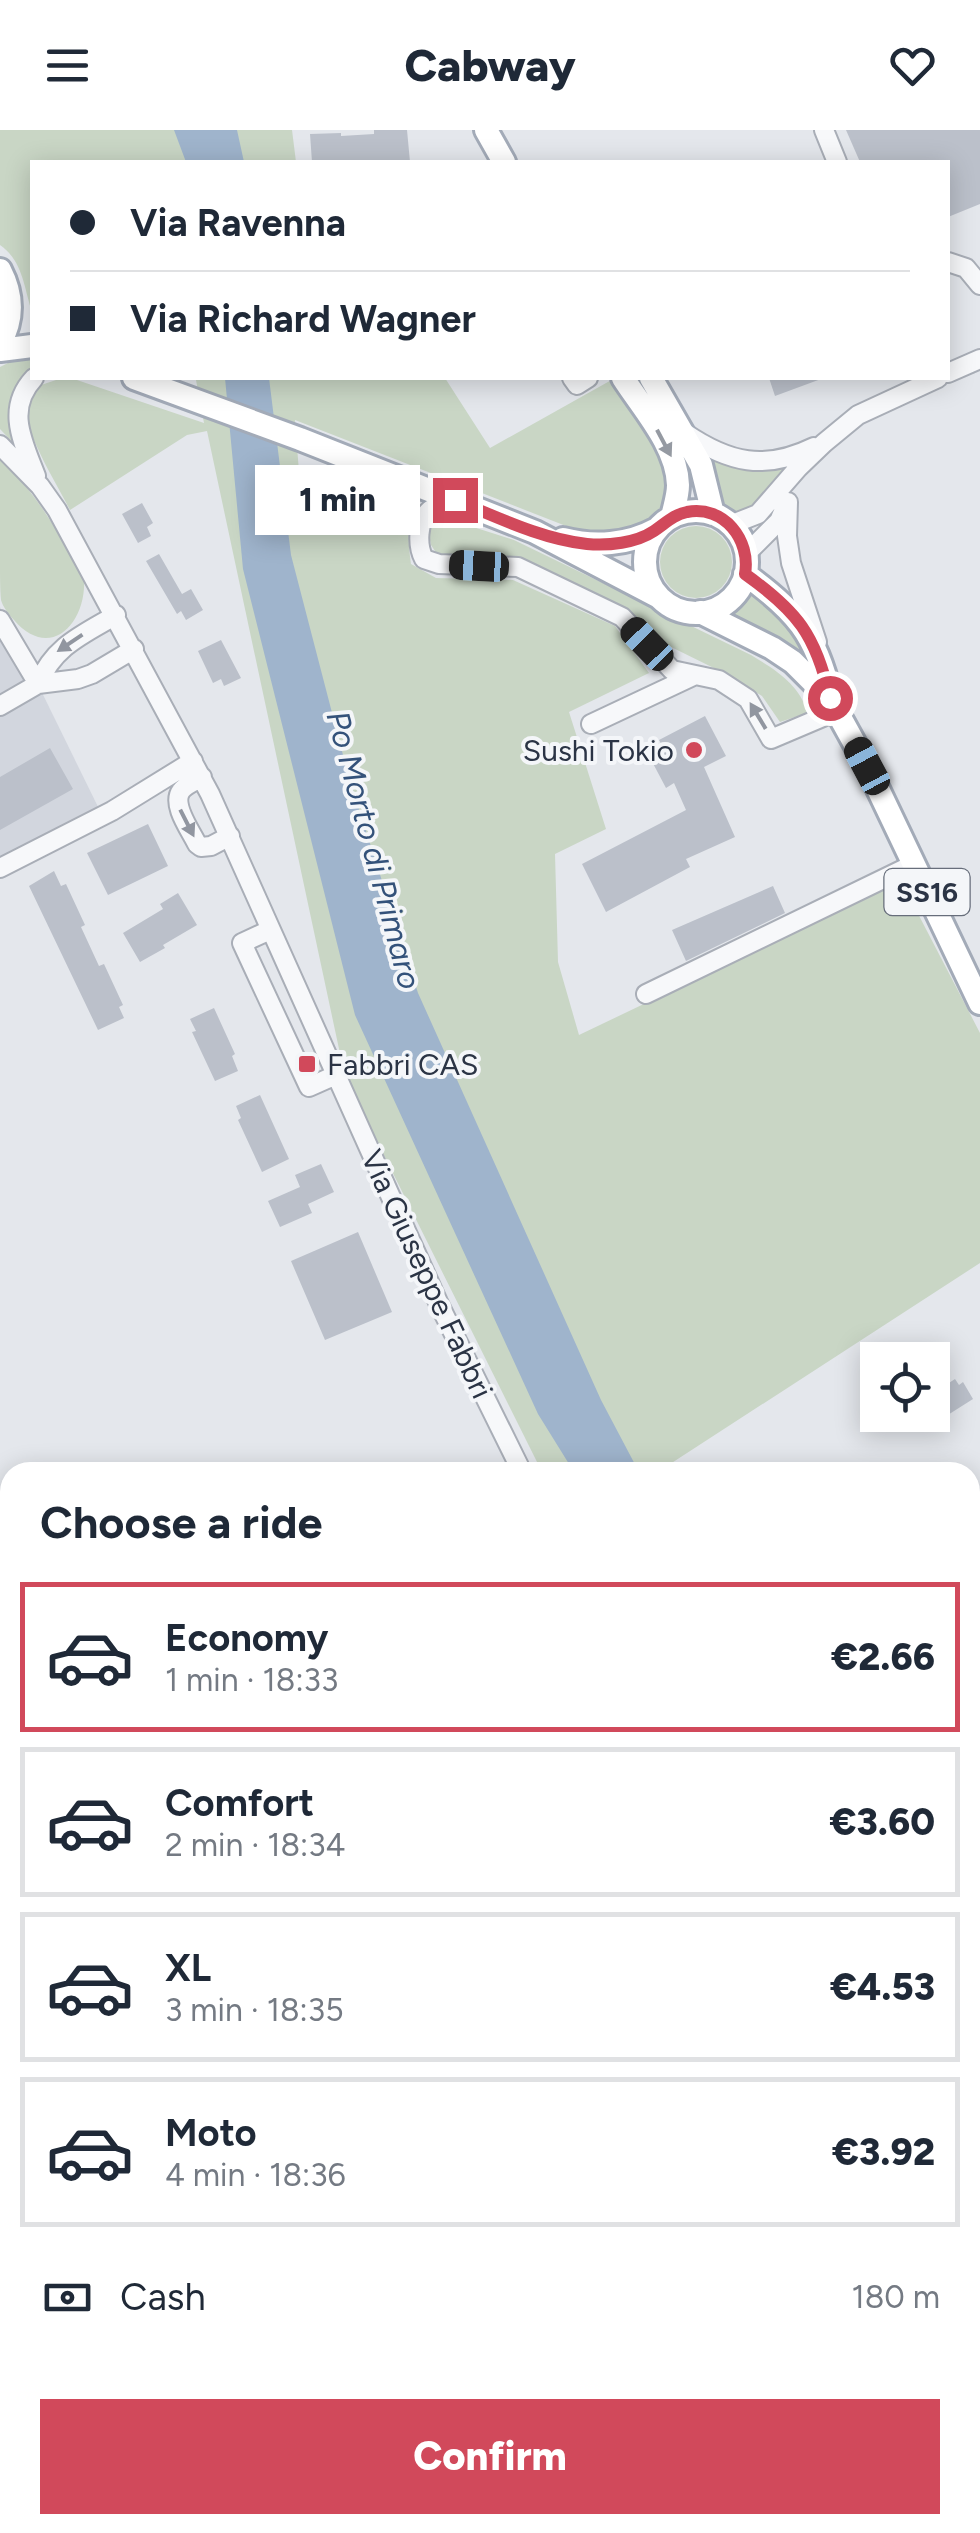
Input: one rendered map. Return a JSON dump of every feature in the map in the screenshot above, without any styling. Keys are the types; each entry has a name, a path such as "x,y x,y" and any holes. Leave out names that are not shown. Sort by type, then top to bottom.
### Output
{"main road":[{"path":"486,130 503,160"},
{"path":"0,270 11,304 9,325 0,347 30,346"},
{"path":"11,304 30,326"},
{"path":"140,380 300,438 535,532 659,596 678,610 712,610 732,597 745,564 742,542 722,520 701,464 652,380"},
{"path":"624,380 662,438 676,468 678,485 664,523 646,552 645,566 659,596"},
{"path":"535,532 592,544 631,540 691,511 722,520"},
{"path":"745,564 810,636 834,705"},
{"path":"700,612 783,655 808,675 834,705"},
{"name":"SS16","path":"834,705 980,1003"}],"street":[{"path":"824,130 836,160"},
{"path":"950,263 966,268 980,285"},
{"path":"950,373 980,359"},
{"path":"33,380 21,397 17,421 40,486"},
{"path":"124,380 162,388"},
{"path":"722,520 758,514 798,468 858,415 933,380"},
{"path":"683,432 707,448 745,460 782,460 824,443"},
{"name":"Via Giuseppe Fabbri","path":"0,445 40,486 69,529 198,769 458,1344 517,1462"},
{"path":"745,564 779,521 798,468"},
{"path":"455,500 431,509 424,518 419,546 424,559 440,564 518,567 622,618 672,670 719,680 748,699 771,738 834,705"},
{"path":"788,502 791,562 823,665"},
{"path":"38,684 44,668 58,652 116,615"},
{"path":"0,620 38,684"},
{"path":"0,706 38,684 92,674 134,649"},
{"path":"591,724 693,676"},
{"path":"198,769 182,788 179,807 201,848 230,836"},
{"path":"0,868 198,769"},
{"path":"646,994 914,864"},
{"path":"270,930 242,944 308,1087 336,1075"}],"shaded area":[{"path":"0,607 102,815 0,874"}],"green space":[{"path":"0,130 292,130 296,160 30,160 30,305 14,259 0,245"},
{"path":"30,357 30,371 15,397 18,448 0,429 0,367"},
{"path":"56,380 77,380 204,423 196,380 446,380 490,448 616,380 663,452 669,490 664,504 642,527 598,535 566,526 295,420 299,472 418,505 410,526 411,564 436,578 513,580 615,626 649,673 569,712 606,829 555,854 558,962 579,1035 901,881 980,1033 980,1263 673,1462 537,1462 345,1077 207,431 187,435 70,510 29,425 29,403 38,386"},
{"path":"704,455 787,464 746,513 729,513 722,508"},
{"path":"0,459 37,500 84,578 73,622 53,637 27,632 10,616 1,600"},
{"path":"442,517 514,540 751,655 793,686 807,713 780,722 762,696 519,561 437,554 429,535 433,523"},
{"path":"696,526 721,537 732,562 721,587 696,598 671,587 660,562 671,537"},
{"path":"751,591 804,646 818,677 788,647 730,614 748,599"}],"water":[{"path":"174,130 237,130 244,160 185,160"},
{"path":"225,380 269,380 291,555 349,778 418,993 601,1400 634,1462 568,1462 538,1414 355,1015 243,569"}],"building":[{"path":"374,130 407,130 410,160 312,160 310,134 374,134"},
{"path":"846,130 980,130 980,204 950,216 950,160 859,160"},
{"path":"770,380 818,380 775,396"},
{"path":"142,503 153,523 147,527 151,536 138,543 122,514"},
{"path":"159,554 182,594 191,589 203,610 186,620 181,611 177,614 146,561"},
{"path":"221,640 241,678 224,686 221,679 213,683 198,651"},
{"path":"705,716 726,756 704,767 735,837 686,859 690,867 606,912 582,864 686,810 674,783 666,788 648,754 663,747 659,740"},
{"path":"50,748 73,789 0,830 0,777"},
{"path":"148,824 168,866 108,895 87,853"},
{"path":"54,871 61,886 66,884 99,966 104,964 123,1005 119,1007 124,1018 98,1030 29,886"},
{"path":"773,886 785,913 686,961 672,930"},
{"path":"178,893 197,925 140,962 123,933 163,909 160,904"},
{"path":"214,1008 235,1054 232,1056 238,1071 215,1081 192,1032 196,1031 190,1019"},
{"path":"260,1095 289,1159 262,1172 238,1120 241,1118 236,1106"},
{"path":"321,1164 334,1192 308,1204 312,1213 280,1227 268,1201 300,1187 295,1175"},
{"path":"358,1232 392,1312 325,1340 291,1261"},
{"path":"955,1379 959,1385 963,1382 973,1399 950,1414 950,1382"}],"place":[{"name":"Sushi Tokio","path":"694,750"},
{"name":"Fabbri CAS","path":"307,1064"}],"route":[{"path":"455,500 535,532 592,544 643,537 678,514 714,514 735,530 742,542 745,574 775,595 810,636 823,665 830,698"}],"water label":[{"name":"Po Morto di Primaro","path":"374,850"}]}
